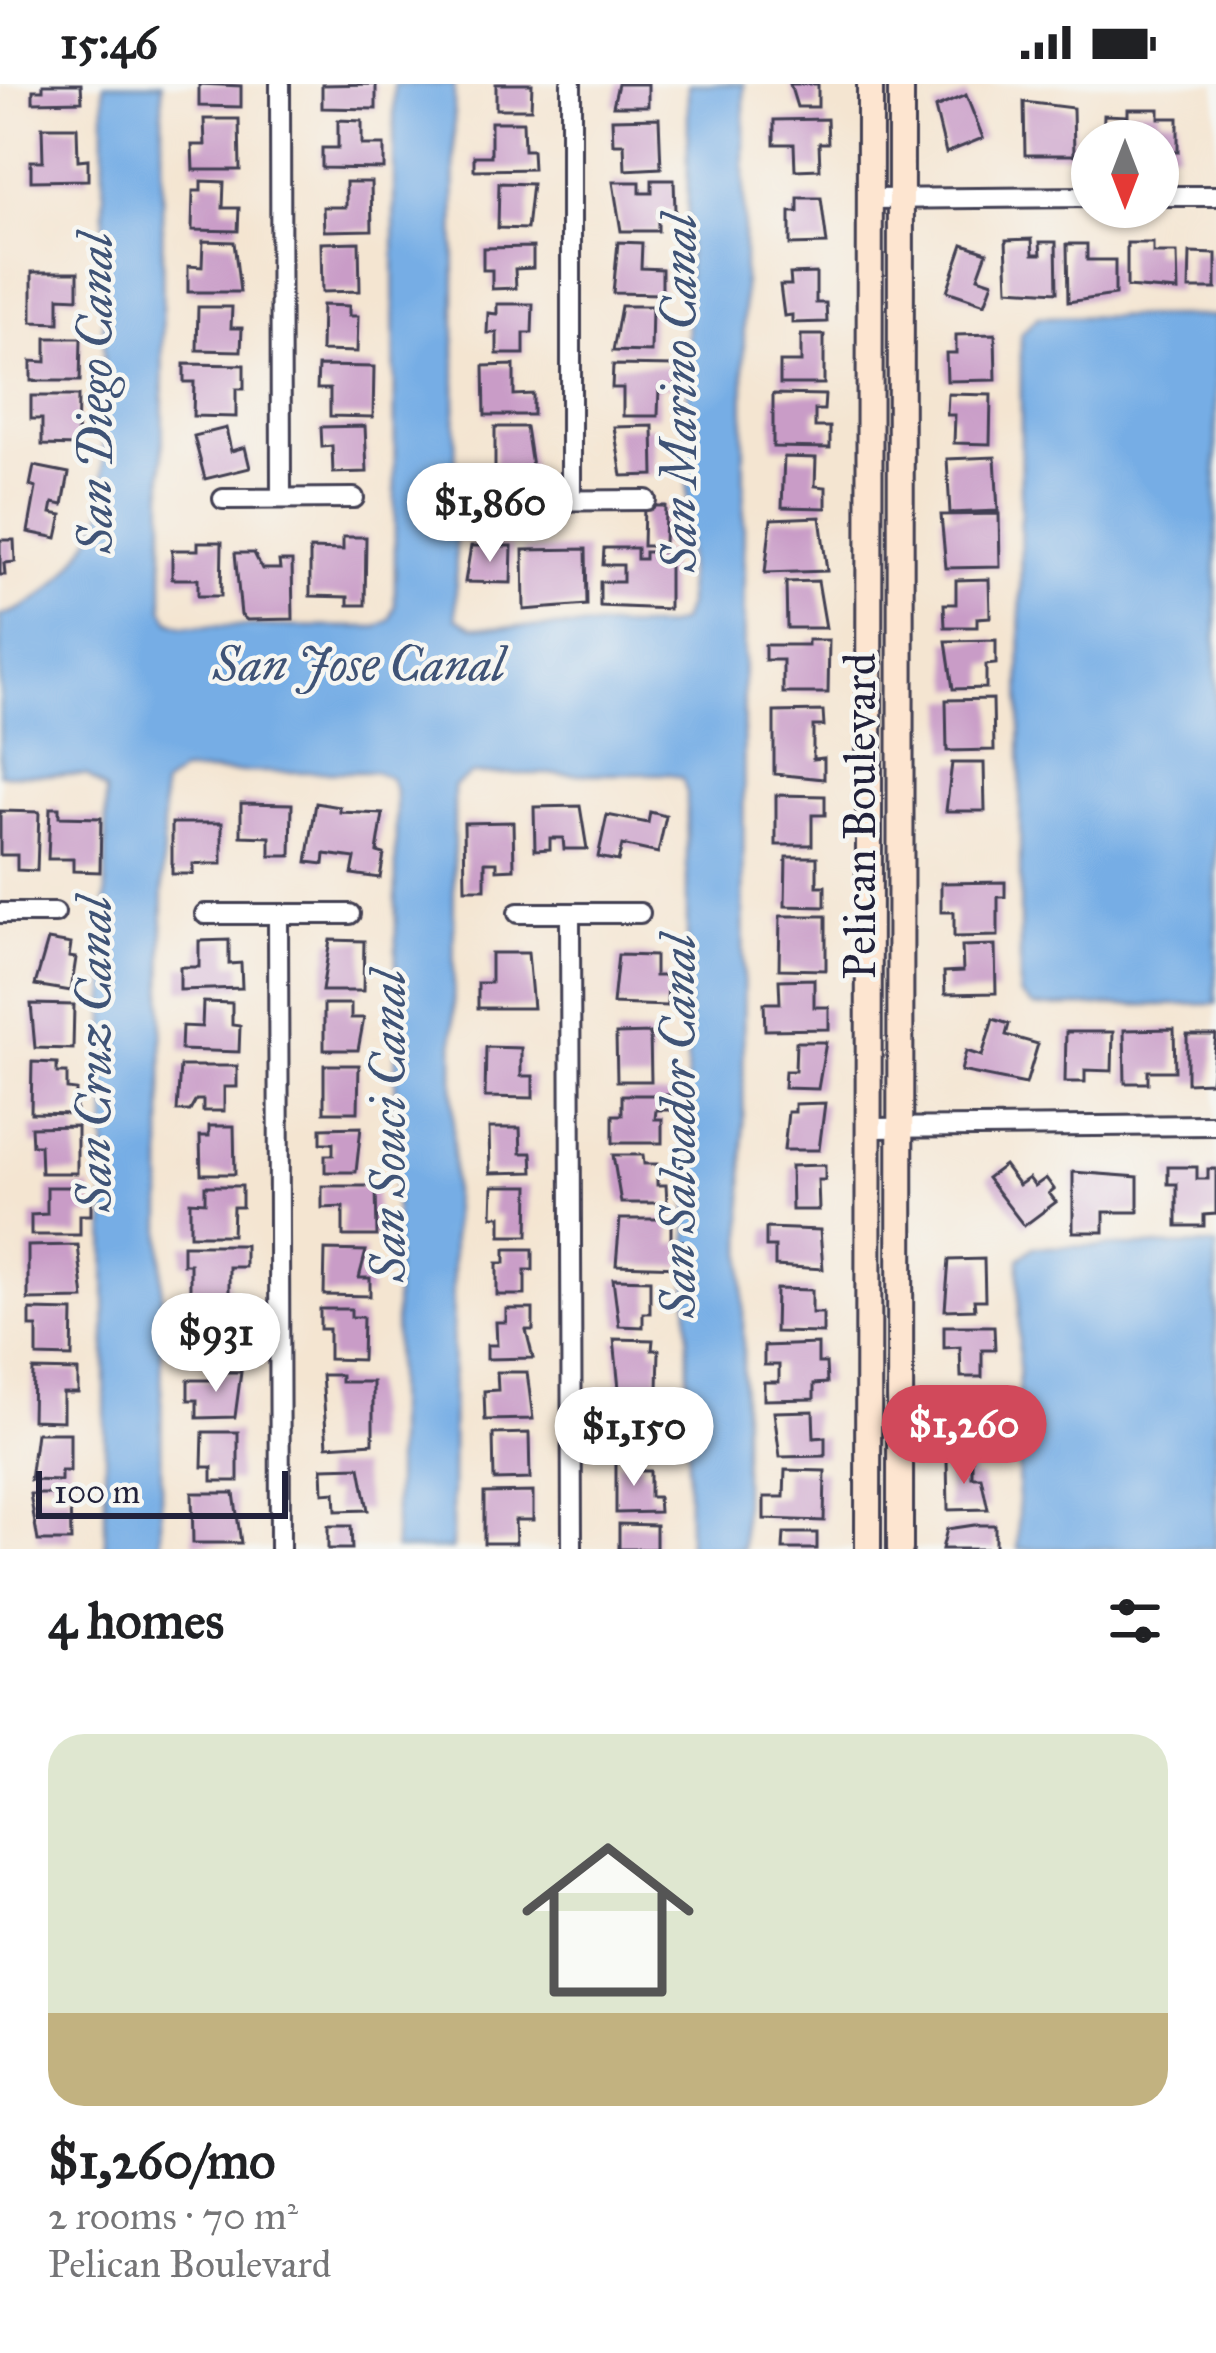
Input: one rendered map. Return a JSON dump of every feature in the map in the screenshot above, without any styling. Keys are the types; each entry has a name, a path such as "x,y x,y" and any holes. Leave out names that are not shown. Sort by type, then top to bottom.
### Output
{"street":[{"path":"280,84 281,498"},
{"path":"571,84 571,501"},
{"name":"Pelican Boulevard","path":"868,1549 870,84"},
{"name":"Pelican Boulevard","path":"899,1549 902,84"},
{"path":"1179,196 1216,196"},
{"path":"870,199 1071,197"},
{"path":"223,499 354,499"},
{"path":"500,501 646,500"},
{"path":"869,684 901,684"},
{"path":"0,913 55,913"},
{"path":"518,913 640,913"},
{"path":"570,913 572,1549"},
{"path":"206,914 350,914"},
{"path":"278,914 280,1549"},
{"path":"868,1128 1216,1125"}],"water":[{"name":"San Jose Canal","path":"104,84 162,84 163,608 170,621 182,626 377,627 390,620 395,606 394,84 454,84 456,618 473,627 665,627 681,622 687,605 688,84 744,84 743,1549 688,1549 687,793 682,779 669,774 471,774 454,786 452,1549 395,1549 396,792 390,778 375,772 181,772 163,786 161,1549 105,1549 106,791 87,775 0,774 0,616 34,601 63,576 103,511"},
{"path":"1216,316 1216,1004 1034,1007 1020,994 1021,334 1038,317"},
{"path":"1216,1245 1216,1549 1018,1549 1019,1259 1033,1247"}],"building":[{"path":"43,84 81,84 82,101 33,102 33,90 43,90"},
{"path":"199,84 241,86 241,107 199,106"},
{"path":"376,84 376,109 322,108 322,85"},
{"path":"496,84 532,84 531,109 496,109"},
{"path":"618,84 648,84 648,106 613,106"},
{"path":"790,84 818,84 818,107 797,107"},
{"path":"966,95 983,138 946,153 935,108"},
{"path":"1024,102 1073,108 1071,155 1025,155"},
{"path":"1128,109 1159,109 1159,118 1178,120 1104,120 1104,115 1128,116"},
{"path":"659,118 661,168 625,170 624,144 613,144 612,119"},
{"path":"204,119 239,119 240,170 193,170 192,145 205,145"},
{"path":"827,119 828,143 819,143 820,169 795,170 794,144 774,144 774,120"},
{"path":"338,120 362,121 362,145 384,145 384,169 322,168 322,148 338,148"},
{"path":"491,122 523,122 524,150 532,150 533,169 474,170 474,156 491,156"},
{"path":"42,127 77,127 78,160 88,159 88,180 31,181 31,161 43,161"},
{"path":"652,180 674,180 675,211 658,211 658,231 621,231 613,182 640,182 640,193 652,193"},
{"path":"201,181 224,182 223,208 239,208 238,231 192,230 193,191 201,191"},
{"path":"346,182 371,182 372,230 324,231 323,207 346,207"},
{"path":"499,183 532,184 527,229 498,228"},
{"path":"798,198 821,198 827,244 790,245 790,212 798,212"},
{"path":"1032,239 1033,254 1041,254 1040,242 1056,242 1057,292 1008,289 1006,240"},
{"path":"203,241 234,242 240,292 188,292 188,266 202,267"},
{"path":"359,242 360,291 322,292 321,243"},
{"path":"618,242 642,243 641,268 662,269 662,294 613,293"},
{"path":"1127,243 1153,243 1153,253 1177,253 1178,291 1127,287"},
{"path":"963,244 987,252 978,277 993,282 985,304 947,291"},
{"path":"1067,244 1087,244 1087,260 1115,260 1115,295 1068,302"},
{"path":"533,247 533,268 515,269 516,288 492,289 492,270 483,270 483,248"},
{"path":"1190,253 1216,254 1216,289 1189,289"},
{"path":"32,272 78,272 78,298 59,297 59,323 32,322"},
{"path":"816,273 816,303 826,303 827,322 792,323 792,315 784,316 780,285 791,285 790,274"},
{"path":"497,304 533,304 532,333 524,333 524,354 497,354 497,333 487,333 488,313 497,314"},
{"path":"322,305 349,306 349,316 358,316 357,352 321,351"},
{"path":"621,306 652,306 651,352 613,351"},
{"path":"198,307 232,307 231,328 242,328 241,351 197,350"},
{"path":"995,334 996,380 947,381 946,353 956,353 956,335"},
{"path":"801,335 824,335 824,384 780,384 780,362 801,362"},
{"path":"46,338 81,338 80,381 31,381 31,361 46,362"},
{"path":"184,364 244,365 244,389 236,389 236,417 193,416 194,382 184,382"},
{"path":"514,365 514,395 533,394 533,415 485,415 484,366"},
{"path":"613,365 676,366 676,387 659,387 658,416 623,416 623,388 612,388"},
{"path":"318,366 374,367 373,417 330,416 330,389 317,389"},
{"path":"773,394 825,395 824,410 815,410 815,427 830,427 830,448 773,447"},
{"path":"948,394 991,395 990,444 954,443 955,415 947,415"},
{"path":"31,396 78,396 77,446 42,445 42,419 31,419"},
{"path":"365,426 367,472 333,473 332,446 322,447 321,427"},
{"path":"653,426 654,475 622,476 614,427"},
{"path":"495,427 526,427 533,473 495,472"},
{"path":"226,428 231,451 245,447 250,468 205,479 194,436"},
{"path":"784,457 816,458 815,486 826,487 826,508 782,507"},
{"path":"995,457 998,511 950,513 947,459"},
{"path":"34,466 69,473 63,505 53,503 51,513 62,515 57,538 28,532 36,488 30,486"},
{"path":"644,506 665,506 664,546 643,546"},
{"path":"999,514 1000,567 946,568 941,515"},
{"path":"820,517 827,571 765,573 771,519"},
{"path":"343,537 366,537 365,605 348,605 348,597 310,596 310,549 343,550"},
{"path":"0,540 14,540 15,562 4,563 5,575 0,575"},
{"path":"198,542 222,542 221,596 198,596 198,579 172,579 172,550 198,550"},
{"path":"471,546 512,546 511,583 465,582"},
{"path":"604,548 637,548 637,559 645,559 645,552 669,552 669,609 600,606 600,582 623,582 623,565 603,565"},
{"path":"586,549 587,605 524,610 523,550"},
{"path":"235,553 254,553 262,569 280,569 279,561 292,561 293,619 247,620 241,615"},
{"path":"989,579 990,617 977,618 977,627 945,627 944,604 956,604 956,580"},
{"path":"818,581 826,628 787,628 786,582"},
{"path":"808,640 829,640 828,693 783,693 783,660 765,660 765,645 808,645"},
{"path":"996,640 996,664 986,665 986,688 953,689 946,641"},
{"path":"993,699 994,750 947,751 946,700"},
{"path":"823,711 824,726 813,726 813,759 824,758 824,779 774,774 774,712"},
{"path":"952,763 984,763 985,811 946,811"},
{"path":"776,795 825,796 825,815 812,815 812,845 776,845"},
{"path":"241,803 292,804 291,856 270,856 270,837 241,836"},
{"path":"316,803 340,807 340,812 383,814 377,852 384,854 380,878 352,874 355,858 325,854 324,864 307,862"},
{"path":"580,806 587,849 564,849 563,838 550,838 550,849 535,850 534,807"},
{"path":"50,808 59,808 59,817 101,818 100,872 73,871 73,859 48,859"},
{"path":"0,811 39,812 37,871 17,870 17,855 0,855"},
{"path":"650,812 666,816 658,853 622,845 618,861 598,857 607,815 648,823"},
{"path":"513,822 514,869 497,870 497,862 485,862 485,889 465,889 464,823"},
{"path":"172,823 222,823 222,864 193,864 193,874 172,874"},
{"path":"786,857 817,857 817,886 825,886 825,907 785,906"},
{"path":"1005,882 1005,897 998,897 998,936 954,937 954,912 941,912 941,883"},
{"path":"780,916 826,916 826,970 779,969"},
{"path":"48,940 71,944 69,957 76,958 71,991 35,985"},
{"path":"229,940 229,964 241,963 242,988 180,990 180,967 199,967 199,941"},
{"path":"330,940 364,941 363,991 322,991"},
{"path":"995,945 996,993 945,994 944,972 963,971 962,946"},
{"path":"491,953 528,953 533,1008 478,1008 478,983 491,983"},
{"path":"618,955 655,956 655,976 668,976 667,1006 613,1004"},
{"path":"814,979 814,1007 829,1007 829,1029 765,1030 764,1003 780,1003 779,980"},
{"path":"203,1002 232,1003 232,1025 240,1026 239,1052 181,1050 182,1026 202,1027"},
{"path":"31,1004 74,1005 73,1049 35,1048"},
{"path":"324,1004 351,1004 351,1018 364,1018 358,1050 324,1050"},
{"path":"993,1019 1009,1024 1006,1035 1038,1044 1026,1084 961,1071 966,1051 982,1056"},
{"path":"1174,1029 1175,1071 1148,1071 1148,1083 1125,1083 1124,1030"},
{"path":"1066,1032 1113,1032 1112,1071 1085,1070 1085,1082 1065,1082"},
{"path":"650,1033 651,1081 617,1081 616,1034"},
{"path":"1187,1035 1216,1035 1211,1082 1187,1083"},
{"path":"796,1042 826,1042 818,1089 784,1088 785,1071 795,1071"},
{"path":"486,1047 521,1048 521,1076 533,1076 533,1098 485,1097"},
{"path":"32,1062 57,1063 57,1073 67,1073 67,1089 76,1090 76,1114 31,1113"},
{"path":"324,1065 359,1065 358,1112 324,1112"},
{"path":"180,1066 237,1066 237,1087 224,1087 224,1111 203,1111 203,1100 196,1100 190,1111 177,1111"},
{"path":"622,1095 675,1095 675,1110 656,1110 655,1119 662,1119 662,1143 613,1143 613,1115 622,1115"},
{"path":"825,1103 819,1150 784,1150 788,1112 795,1112 795,1104"},
{"path":"77,1126 77,1173 41,1173 40,1145 32,1145 31,1127"},
{"path":"209,1126 234,1126 235,1174 201,1174 200,1136 209,1136"},
{"path":"361,1127 356,1172 325,1172 325,1155 333,1155 333,1143 321,1143 321,1128"},
{"path":"489,1128 520,1128 521,1153 532,1153 533,1172 490,1173"},
{"path":"613,1155 643,1155 644,1164 657,1164 657,1185 666,1185 667,1203 621,1203"},
{"path":"825,1165 825,1180 818,1180 819,1210 792,1210 791,1166"},
{"path":"1004,1165 1019,1185 1029,1178 1035,1186 1046,1178 1054,1189 1049,1193 1056,1202 1024,1226 987,1178"},
{"path":"1168,1167 1197,1167 1197,1179 1208,1179 1208,1169 1216,1169 1216,1214 1204,1215 1204,1226 1177,1226 1177,1184 1168,1184"},
{"path":"1073,1172 1138,1177 1138,1212 1104,1212 1104,1232 1073,1232"},
{"path":"205,1186 242,1186 242,1207 233,1207 232,1235 190,1235 190,1201 205,1202"},
{"path":"322,1186 376,1186 377,1236 343,1236 343,1207 322,1208"},
{"path":"493,1186 529,1186 528,1236 501,1236 501,1216 492,1216"},
{"path":"47,1187 91,1187 91,1215 80,1215 80,1235 31,1235 31,1215 47,1214"},
{"path":"620,1219 671,1219 671,1245 682,1241 682,1267 616,1265"},
{"path":"766,1228 820,1230 823,1269 775,1266 775,1247 766,1247"},
{"path":"78,1245 84,1299 28,1300 28,1246"},
{"path":"183,1245 245,1245 245,1267 229,1267 229,1299 190,1299 190,1264 183,1264"},
{"path":"505,1249 533,1249 533,1270 525,1270 525,1295 497,1295 497,1263 505,1263"},
{"path":"325,1250 366,1251 359,1278 370,1278 370,1296 324,1295"},
{"path":"984,1259 985,1300 974,1300 975,1309 945,1310 949,1260"},
{"path":"613,1279 650,1280 650,1313 643,1313 643,1327 619,1326"},
{"path":"776,1289 812,1290 812,1313 823,1313 823,1333 775,1332"},
{"path":"320,1309 351,1309 351,1317 363,1317 362,1360 329,1359 329,1329 320,1329"},
{"path":"506,1309 533,1309 533,1330 526,1330 533,1358 487,1359 487,1345 497,1345 496,1322 506,1322"},
{"path":"30,1310 73,1311 72,1357 37,1356 37,1327 30,1327"},
{"path":"203,1310 235,1310 241,1358 193,1359 193,1336 203,1336"},
{"path":"944,1326 994,1326 995,1350 982,1350 982,1377 961,1377 960,1347 944,1348"},
{"path":"614,1339 653,1340 652,1350 659,1350 658,1390 619,1389"},
{"path":"818,1344 818,1363 826,1363 827,1383 814,1384 814,1399 764,1400 764,1382 779,1382 779,1365 764,1365 764,1346"},
{"path":"33,1370 78,1371 78,1393 63,1393 63,1421 32,1420"},
{"path":"212,1372 241,1372 235,1417 197,1418 197,1400 188,1400 188,1380 212,1380"},
{"path":"497,1372 527,1372 533,1419 485,1420 484,1391 498,1390"},
{"path":"322,1375 341,1375 341,1382 373,1382 373,1443 327,1446"},
{"path":"991,1392 991,1421 1001,1421 1002,1445 944,1446 944,1425 960,1424 960,1393"},
{"path":"659,1403 660,1448 624,1449 624,1427 613,1427 613,1404"},
{"path":"813,1411 814,1438 825,1437 825,1456 780,1457 774,1412"},
{"path":"203,1432 238,1432 238,1481 212,1481 212,1467 202,1467"},
{"path":"36,1433 70,1433 70,1471 61,1471 61,1481 30,1480"},
{"path":"529,1433 530,1479 494,1480 493,1434"},
{"path":"947,1459 972,1459 972,1477 981,1477 988,1509 948,1510"},
{"path":"616,1462 642,1462 642,1471 650,1471 650,1497 658,1497 659,1512 616,1513"},
{"path":"360,1467 368,1510 336,1511 335,1492 323,1493 322,1468"},
{"path":"785,1470 825,1471 824,1521 764,1519 764,1497 784,1497"},
{"path":"533,1492 533,1520 515,1520 516,1543 484,1543 484,1493"},
{"path":"192,1493 234,1493 241,1543 193,1543"},
{"path":"30,1494 70,1494 71,1541 38,1541"},
{"path":"619,1524 656,1525 656,1549 619,1549"},
{"path":"995,1525 995,1549 942,1549 947,1529"},
{"path":"328,1526 351,1526 352,1549 328,1549"},
{"path":"784,1533 817,1533 817,1549 783,1549"}],"water label":[{"name":"San Diego Canal","path":"95,393"},
{"name":"San Marino Canal","path":"679,393"},
{"name":"San Cruz Canal","path":"94,1054"},
{"name":"San Souci Canal","path":"388,1126"},
{"name":"San Salvador Canal","path":"678,1126"}]}
